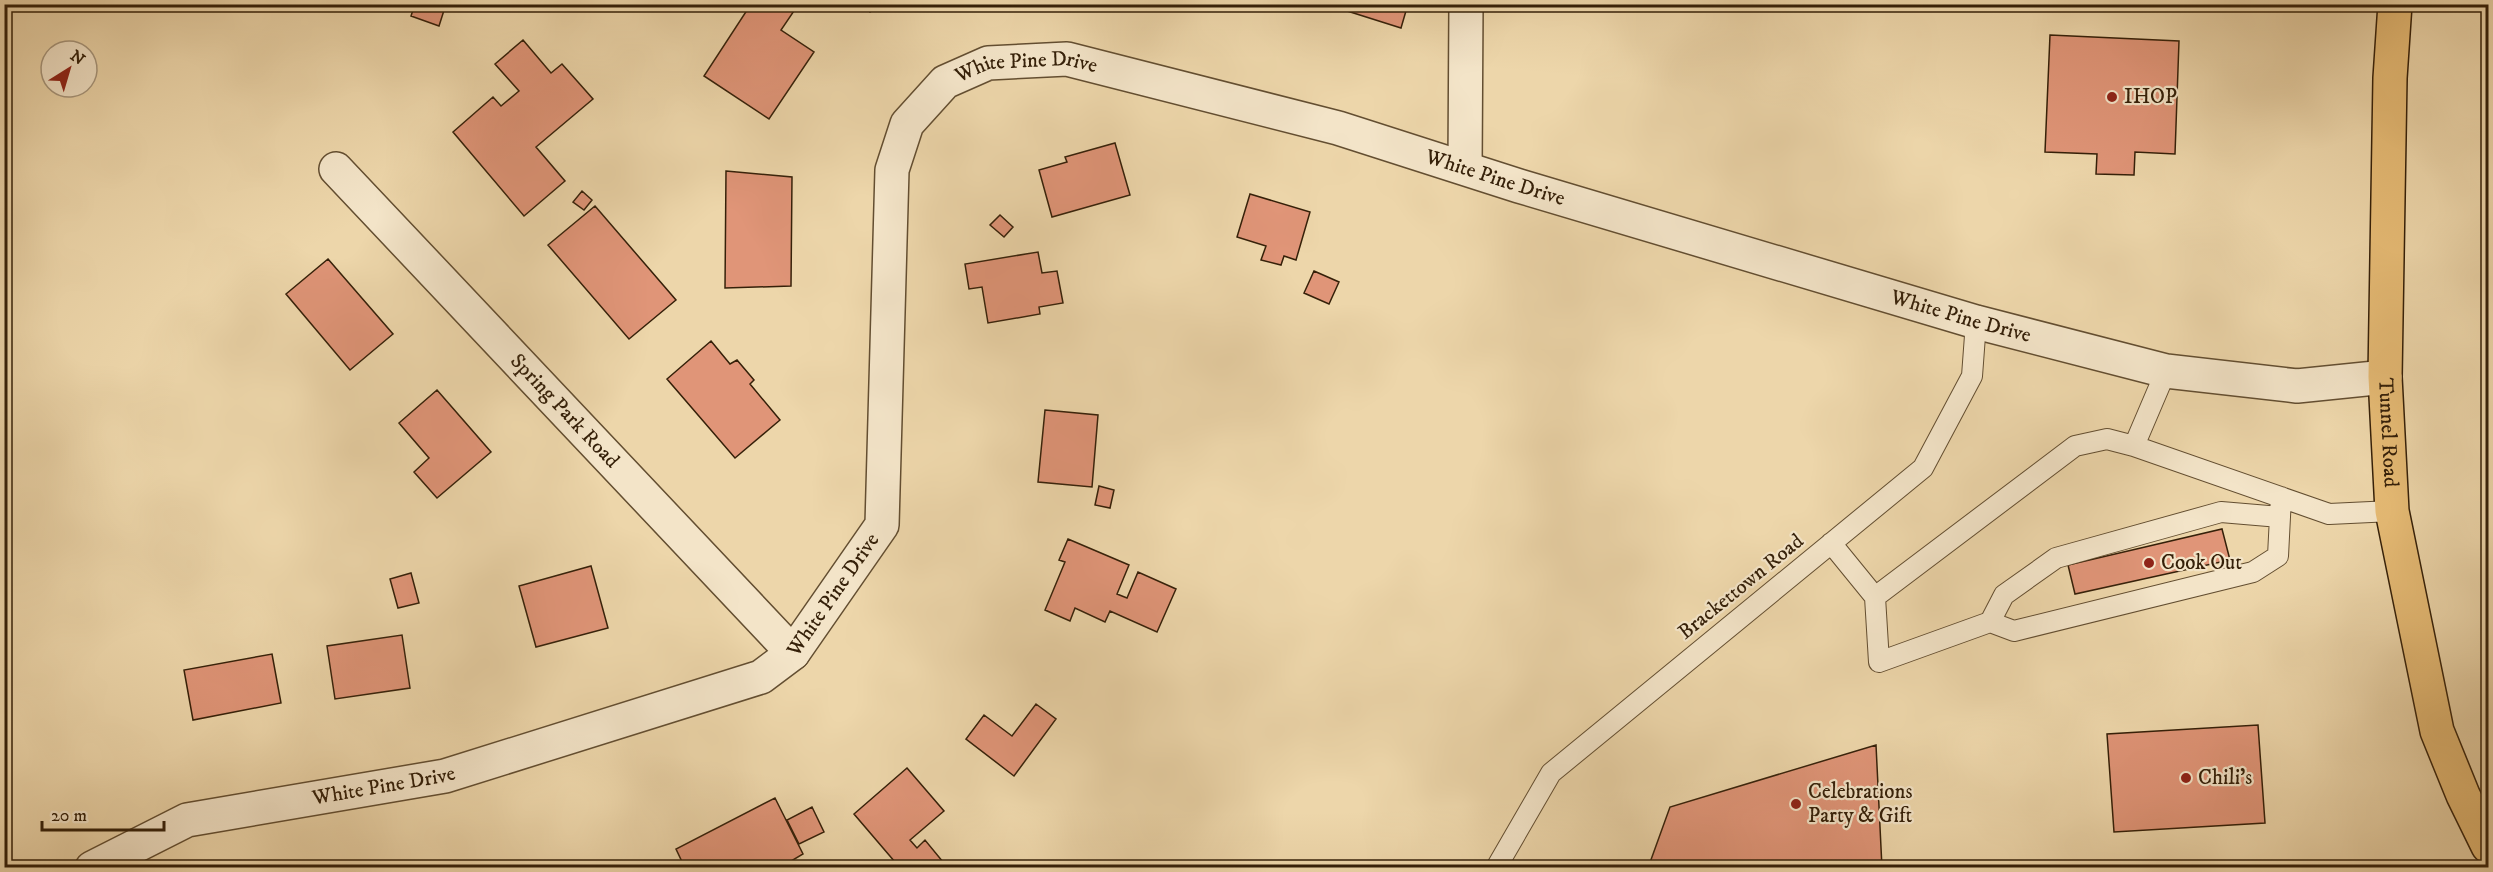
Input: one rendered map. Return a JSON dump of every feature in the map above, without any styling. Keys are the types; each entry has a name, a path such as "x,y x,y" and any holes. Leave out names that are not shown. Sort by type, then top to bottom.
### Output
{"main road":[{"name":"Tunnel Road","path":"2396,4 2390,87 2385,377 2392,511 2436,731 2488,846"}],"street":[{"path":"1465,168 1466,4"},
{"name":"White Pine Drive","path":"92,867 187,820 445,776 761,677 793,652 882,525 892,170 907,124 945,82 988,63 1067,59 1338,128 1977,322 2166,370 2297,386 2385,377"},
{"name":"Spring Park Road","path":"336,169 793,652"}],"lane":[{"name":"Brackettown Road","path":"1496,867 1551,773 1923,468 1972,376 1977,322"},
{"path":"2134,446 2166,370"},
{"path":"1875,597 2075,446 2108,439 2329,514 2392,511"},
{"path":"1832,543 1875,597 1879,662 1989,622 2014,631 2253,572 2278,556 2280,498"},
{"path":"1989,622 2004,595 2056,558 2221,512 2280,517"}],"building":[{"path":"415,4 446,4 439,26 411,16"},
{"path":"751,4 791,4 796,8 781,30 814,52 769,119 704,76"},
{"path":"866,4 883,4 870,12"},
{"path":"1325,4 1408,4 1401,28"},
{"name":"IHOP","path":"2050,35 2179,41 2175,154 2135,152 2134,175 2096,174 2097,154 2045,152"},
{"path":"523,40 551,73 562,64 593,99 536,147 565,181 524,216 453,132 493,97 501,106 519,91 495,64"},
{"path":"1115,143 1130,195 1052,217 1039,170 1067,162 1065,157"},
{"path":"726,171 792,177 791,286 725,288"},
{"path":"582,191 592,200 584,210 573,202"},
{"path":"1250,194 1310,212 1296,260 1284,256 1281,265 1261,260 1266,246 1237,237"},
{"path":"595,206 676,300 629,339 548,245"},
{"path":"1000,215 1013,227 1004,237 990,225"},
{"path":"1038,252 1042,273 1057,271 1063,303 1039,307 1040,314 988,323 982,287 969,289 965,264"},
{"path":"328,259 393,334 350,370 286,294"},
{"path":"1314,271 1339,282 1329,304 1304,293"},
{"path":"711,341 730,364 737,360 754,380 750,384 780,420 735,458 667,379"},
{"path":"437,390 491,452 437,498 414,472 429,458 399,423"},
{"path":"1045,410 1098,415 1092,487 1038,482"},
{"path":"1099,486 1114,490 1110,508 1095,505"},
{"name":"Cook Out","path":"2222,529 2230,560 2075,594 2068,565"},
{"path":"1068,539 1129,565 1117,594 1127,598 1138,572 1176,589 1157,632 1110,611 1105,622 1075,608 1070,621 1045,610 1065,562 1059,560"},
{"path":"591,566 608,628 536,647 519,586"},
{"path":"411,573 419,603 398,608 390,579"},
{"path":"402,635 410,688 335,699 327,646"},
{"path":"272,654 281,703 193,720 184,670"},
{"path":"1036,704 1056,719 1014,776 966,739 984,715 1012,736"},
{"name":"Chili's","path":"2258,725 2265,823 2114,832 2107,734"},
{"path":"1876,745 1882,868 1648,868 1670,807"},
{"path":"907,768 944,811 910,840 917,848 925,840 948,868 889,868 895,862 854,814"},
{"path":"775,798 803,854 791,861 794,868 685,868 676,849"},
{"path":"812,807 824,832 799,844 787,820"}],"place":[{"name":"IHOP","path":"2112,97"},
{"name":"Cook Out","path":"2149,563"},
{"name":"Chili's","path":"2186,778"},
{"name":"Celebrations Party & Gift","path":"1796,804"}]}
